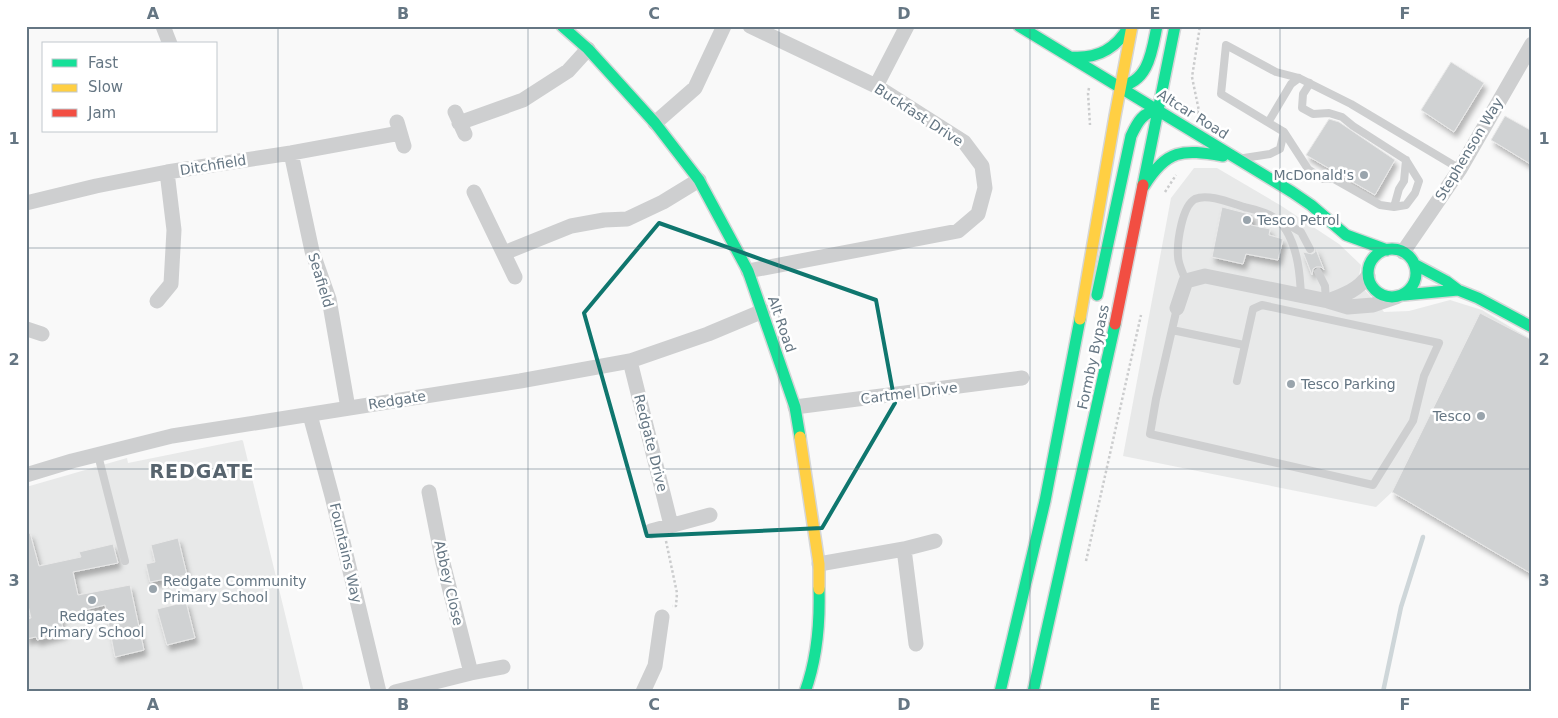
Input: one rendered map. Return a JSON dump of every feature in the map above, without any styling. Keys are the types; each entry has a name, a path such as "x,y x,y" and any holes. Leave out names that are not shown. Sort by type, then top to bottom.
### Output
{"main road":[{"name":"Alt Road","path":"562,26 588,49 655,123 699,180 748,271 763,311 795,408 819,564 820,619 806,692"},
{"name":"Altcar Road","path":"1019,26 1305,200 1346,235 1387,250"},
{"path":"1071,57 1091,58 1103,54 1117,44 1131,26"},
{"name":"Formby Bypass","path":"1000,692 1047,495 1131,26"},
{"path":"1119,86 1124,87 1134,82 1146,69 1157,26"},
{"name":"Formby Bypass","path":"1033,692 1086,458 1144,187 1175,26"},
{"path":"1095,308 1132,136 1138,123 1146,113 1150,110 1159,110"},
{"path":"1144,187 1160,165 1169,157 1179,153 1194,151 1237,159"},
{"name":"Altcar Road","path":"1346,235 1350,246 1368,273"},
{"path":"1400,296 1414,285 1416,278 1414,264 1410,257 1403,252 1387,250 1374,257 1368,273 1370,283 1381,295 1388,298 1458,290"},
{"path":"1414,264 1446,280 1458,290 1478,298 1532,327"},
{"path":"1068,385 1088,336"}],"street":[{"path":"163,26 169,42"},
{"path":"655,123 695,88 724,26"},
{"name":"Buckfast Drive","path":"748,271 958,231 978,214 985,188 982,166 964,142 876,86 750,26"},
{"path":"876,86 907,26"},
{"name":"Stephenson Way","path":"1403,252 1460,169 1532,44"},
{"path":"460,123 523,100 568,71 588,49"},
{"name":"Ditchfield","path":"26,203 166,172 401,134"},
{"name":"Seafield","path":"291,153 312,251 329,299 348,408"},
{"path":"158,301 176,289 174,230 166,172"},
{"path":"504,253 571,226 604,220 627,219 663,202 699,180"},
{"path":"474,192 515,277"},
{"path":"1327,301 1352,291 1364,281 1368,273"},
{"path":"1177,308 1186,281 1205,276 1348,307 1373,306 1400,296"},
{"name":"Redgate","path":"26,475 172,436 630,362 708,334 763,311"},
{"path":"26,329 42,334"},
{"name":"Redgate Drive","path":"630,362 662,528"},
{"name":"Cartmel Drive","path":"795,408 1022,378"},
{"name":"Fountains Way","path":"310,415 332,496 379,692"},
{"name":"Abbey Close","path":"429,492 443,563 471,673"},
{"path":"662,528 710,515"},
{"path":"819,564 904,549 935,541"},
{"path":"904,549 916,644"},
{"path":"643,692 656,666 662,617"},
{"path":"395,692 471,673 503,668"}],"lane":[{"path":"1291,84 1276,72 1226,45 1221,94 1284,132 1308,169 1323,178 1334,179 1380,205 1394,207 1406,205 1415,193 1419,181 1406,160 1342,117 1330,113 1313,114 1302,108 1303,94 1310,83"},
{"path":"1276,72 1299,78 1351,104 1460,169"},
{"path":"1269,122 1291,84 1299,78"},
{"path":"1237,159 1270,154 1280,149 1284,132"},
{"path":"1394,207 1399,189 1404,181 1406,160"},
{"path":"1186,281 1178,257 1178,244 1186,208 1196,199 1208,198 1261,211 1276,217 1301,232 1310,249"},
{"path":"1276,217 1285,228 1292,242 1299,270 1301,296"},
{"path":"1318,272 1325,286 1327,301"},
{"path":"1177,308 1150,434 1373,486 1413,421 1424,376 1439,343 1262,305 1253,308 1237,381"},
{"path":"1172,330 1244,346"},
{"path":"98,455 124,561"}],"path":[{"path":"1194,116 1199,111 1192,77 1200,26"},
{"path":"662,528 677,593 676,606 661,606 662,617"}],"highlighted area":[{"path":"659,223 876,300 895,403 822,528 647,536 584,313"}],"shaded area":[{"name":"Tesco Parking","path":"1194,168 1217,168 1280,205 1339,244 1361,265 1358,282 1384,312 1409,311 1450,300 1482,310 1532,340 1532,574 1392,492 1376,507 1123,456 1171,198"},
{"name":"Redgate Community Primary School","path":"242,440 304,692 26,692 26,487 127,458 128,463"}],"building":[{"path":"1451,62 1484,83 1454,132 1421,110"},
{"path":"1505,116 1532,131 1532,165 1491,140"},
{"name":"McDonald's","path":"1329,119 1339,122 1395,160 1375,195 1306,155"},
{"path":"1222,207 1253,215 1251,225 1270,229 1269,235 1283,239 1278,260 1246,254 1243,264 1212,257"},
{"path":"1315,247 1324,270 1321,267 1316,267 1313,269 1312,275 1303,252 1312,254 1315,252"},
{"name":"Tesco","path":"1480,313 1532,340 1532,574 1392,492"},
{"name":"Redgates Primary School","path":"30,533 39,566 81,557 79,552 113,544 118,563 73,572 78,595 130,585 144,650 115,657 105,605 60,616 64,633 37,640 36,637 26,639 26,619 31,618 26,597 26,534"},
{"path":"178,538 187,575 150,582 146,564 155,562 151,545"},
{"path":"186,602 195,638 167,645 157,609"}],"waterway":[{"path":"1383,692 1401,607 1423,537"}],"traffic: fast":[{"path":"562,26 588,49 655,123 699,180 748,271 795,407 800,437"},
{"path":"1019,26 1292,192 1311,205 1346,235 1387,250"},
{"path":"1071,57 1090,56 1105,51 1118,41 1129,26"},
{"path":"1119,86 1129,84 1143,72 1151,55 1157,26"},
{"path":"1143,185 1175,26"},
{"path":"1097,295 1131,136 1138,122 1145,115 1159,110"},
{"path":"1144,186 1160,165 1168,158 1177,154 1197,153 1223,156"},
{"path":"1387,249 1397,249 1409,256 1416,268 1416,273 1416,278 1409,290 1397,297 1387,297 1379,293 1372,286 1368,278 1368,268 1372,260 1379,253 1387,249"},
{"path":"1414,264 1446,281 1458,290 1478,298 1532,327"},
{"path":"1404,295 1458,290"},
{"path":"1000,692 1045,501 1080,319"},
{"path":"1033,692 1115,324"},
{"path":"805,692 817,641 819,589"}],"traffic: slow":[{"path":"1080,319 1132,26"},
{"path":"800,437 819,564 819,589"}],"traffic: jam":[{"path":"1115,324 1143,185"}],"place":[{"name":"McDonald's","path":"1364,175"},
{"name":"Tesco Petrol","path":"1247,220"},
{"name":"Tesco Parking","path":"1291,384"},
{"name":"Tesco","path":"1481,416"},
{"name":"Redgate Community Primary School","path":"153,589"},
{"name":"Redgates Primary School","path":"92,600"}],"district":[{"name":"REDGATE","path":"202,471"}]}
